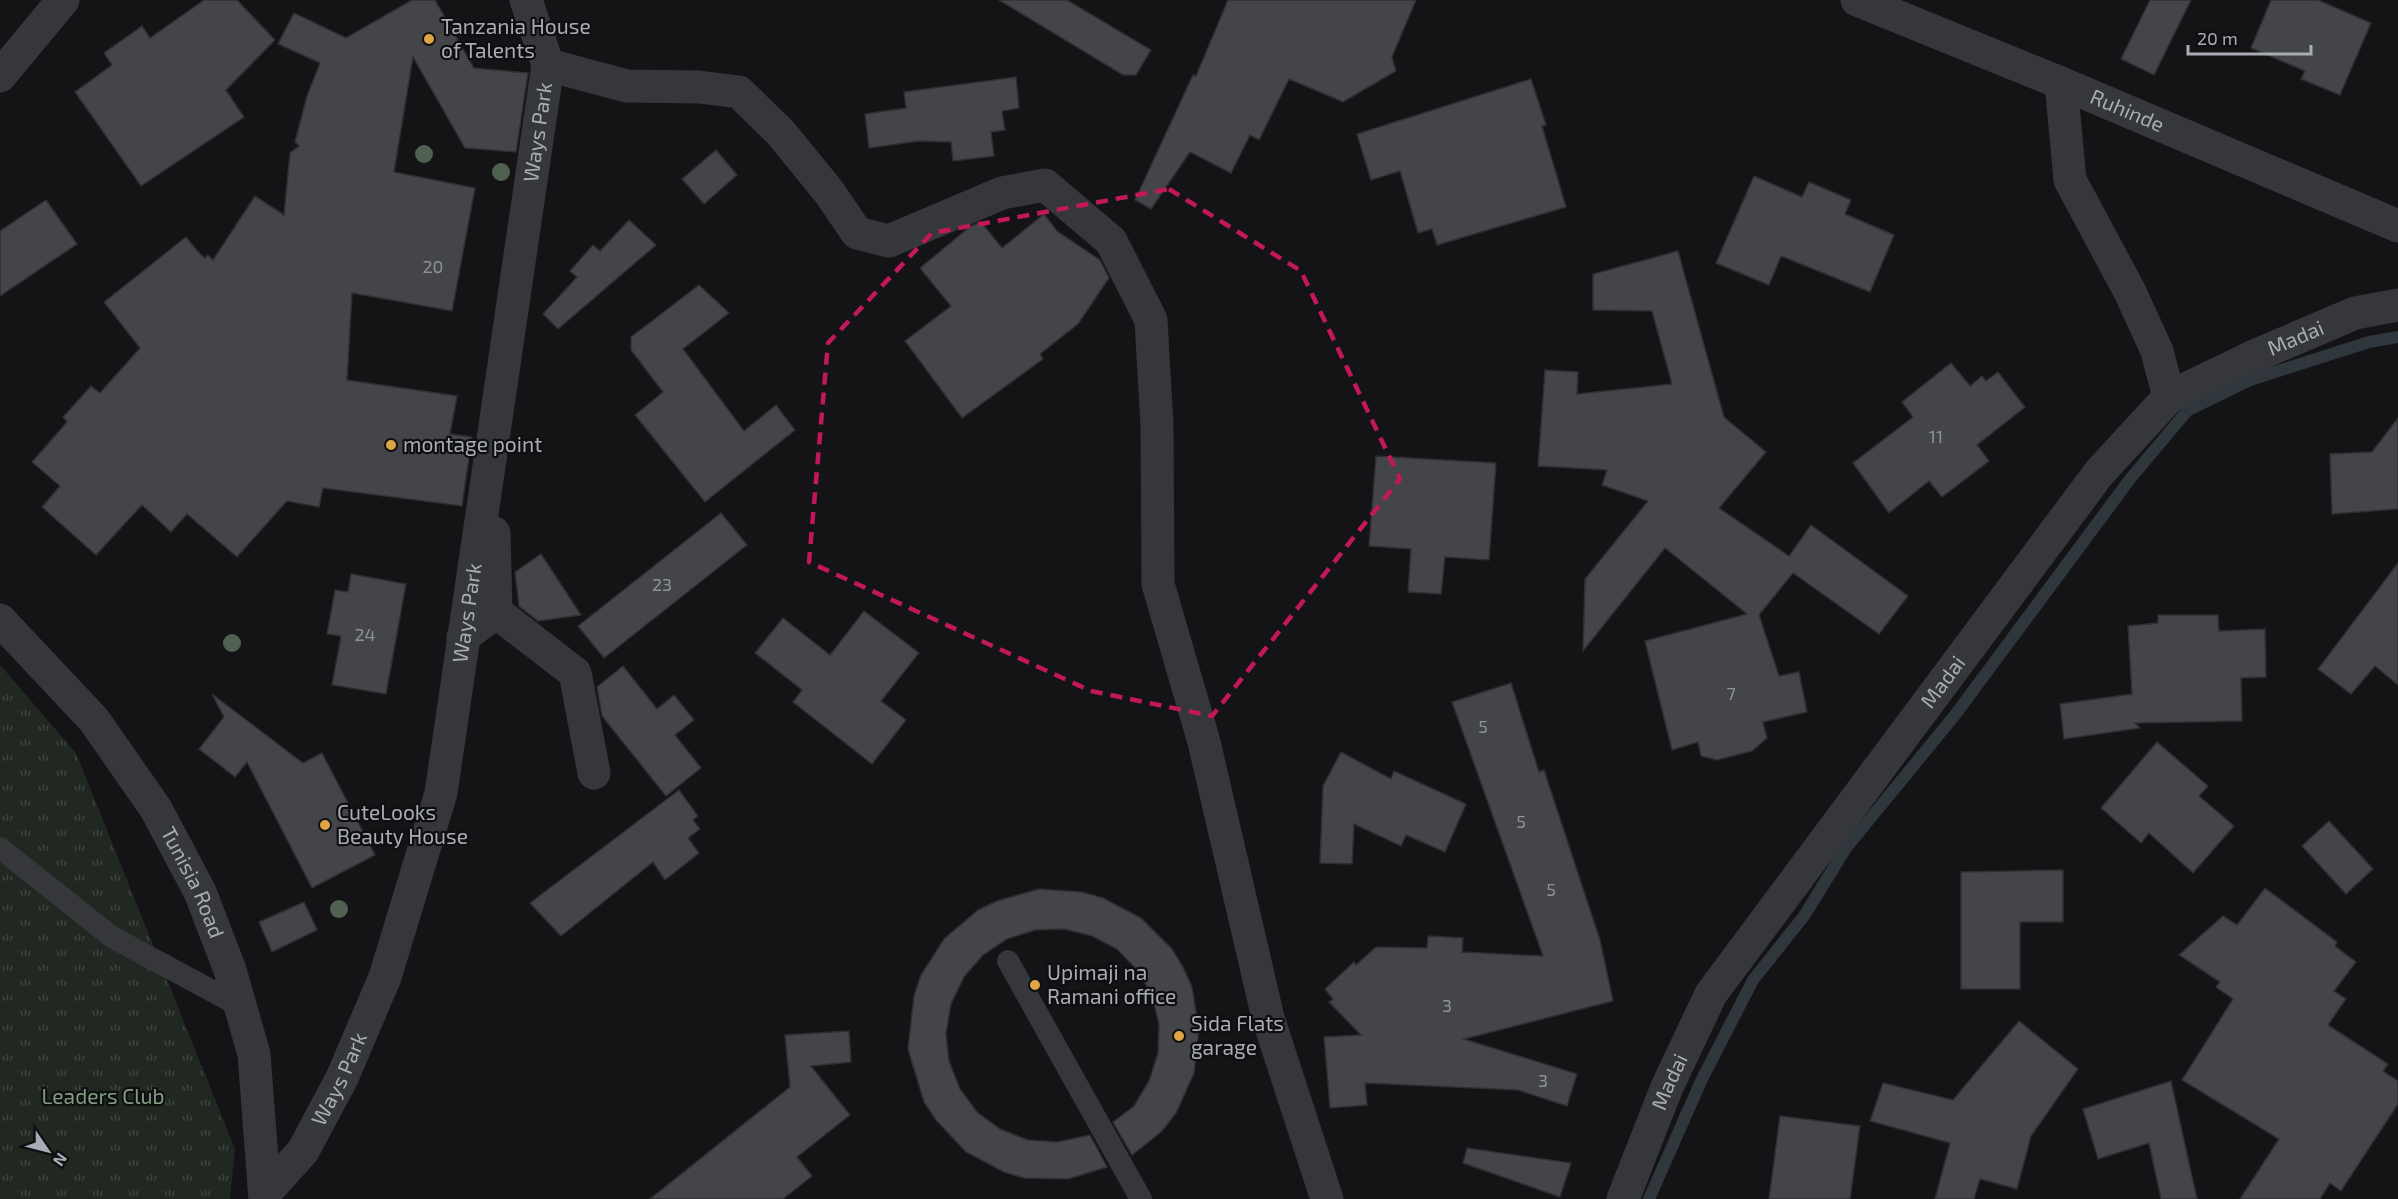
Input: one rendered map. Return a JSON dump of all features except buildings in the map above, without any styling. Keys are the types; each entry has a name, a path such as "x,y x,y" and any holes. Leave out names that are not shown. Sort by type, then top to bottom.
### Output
{"street":[{"path":"0,76 63,0"},
{"name":"Ways Park","path":"266,1196 303,1151 342,1078 385,977 441,793 548,65 526,0"},
{"name":"Ruhinde","path":"1857,0 2061,83 2398,226"},
{"path":"548,65 627,86 699,87 739,92 781,133 829,192 857,233 889,241 1002,193 1046,184 1111,241 1151,320 1157,425 1158,584 1204,742 1268,1018 1327,1199"},
{"path":"2061,83 2070,180 2130,292 2157,351 2169,397"},
{"name":"Madai","path":"1623,1199 1668,1087 1711,994 2099,473 2169,397 2252,357 2355,313 2398,305"},
{"path":"491,449 496,612"},
{"path":"463,637 496,612"},
{"path":"496,612 575,673 594,773"},
{"name":"Tunisia Road","path":"0,620 94,720 156,809 200,892 230,970 254,1054 266,1196"}],"lane":[{"path":"0,848 112,937 240,1006"},
{"path":"1008,961 1141,1199"}],"highlighted area":[{"path":"1169,189 1301,271 1400,479 1212,716 1091,691 809,562 828,343 932,233"}],"green space":[{"name":"Leaders Club","path":"0,665 76,753 235,1149 230,1199 0,1199"}],"waterway":[{"path":"1649,1199 1702,1079 1753,980 1804,916 1846,848 1955,715 2130,479 2188,410 2250,380 2369,342 2398,337"}],"place":[{"name":"Tanzania House of Talents","path":"429,39"},
{"name":"montage point","path":"391,445"},
{"name":"CuteLooks Beauty House","path":"325,825"},
{"name":"Upimaji na Ramani office","path":"1035,985"},
{"name":"Sida Flats garage","path":"1179,1036"}]}
